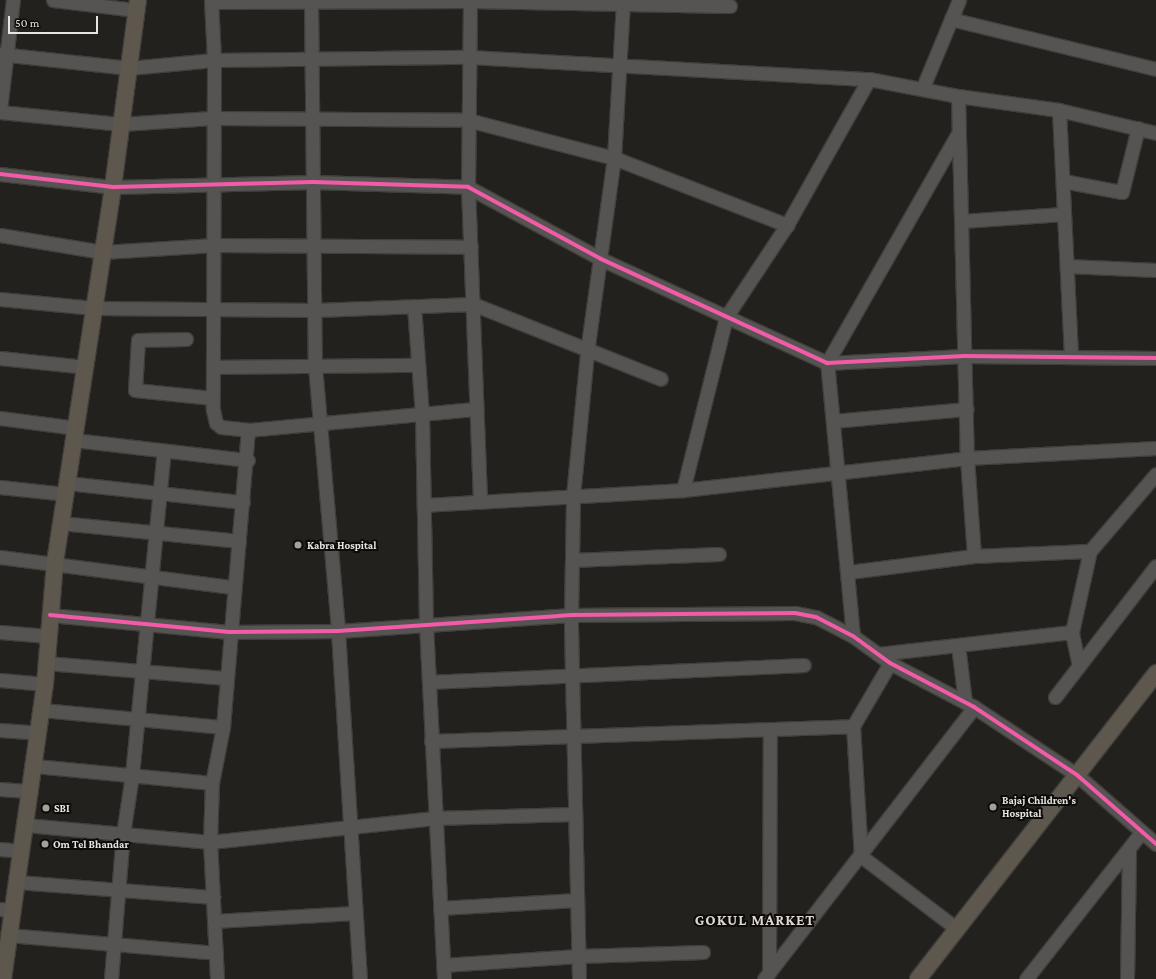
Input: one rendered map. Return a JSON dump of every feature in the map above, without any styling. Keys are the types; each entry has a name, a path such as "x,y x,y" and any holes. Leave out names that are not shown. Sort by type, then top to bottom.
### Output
{"main road":[{"path":"3,979 8,935 6,910 17,882 35,766 45,684 55,562 113,187 137,5"},
{"path":"918,979 1156,673"}],"street":[{"path":"13,0 4,54 0,111 121,124 212,118 313,120 468,120 614,158 787,225"},
{"path":"53,0 137,5"},
{"path":"311,0 310,57 313,120 313,248 316,310 315,366 338,631 348,827 360,979"},
{"path":"470,0 468,187 480,502"},
{"path":"923,87 959,0"},
{"path":"476,408 248,430 221,427 214,417 212,306 215,245 212,184 212,118 214,60 211,1 623,1 730,6"},
{"path":"579,979 574,814 574,734 571,615 574,496 587,352 614,158 618,65 623,1"},
{"path":"951,19 1156,69"},
{"path":"4,54 129,68 214,60 310,57 470,57 869,79 923,87 958,96 1059,110 1156,132"},
{"path":"683,490 726,317 787,225 869,79"},
{"path":"958,96 967,458 974,556"},
{"path":"1059,110 1071,357"},
{"path":"1063,181 1122,192 1138,128"},
{"path":"853,636 849,572 827,363 958,133"},
{"path":"0,174 113,187 313,182 468,187 601,259 827,363 964,356 1156,358"},
{"path":"961,221 1064,214"},
{"path":"0,235 103,252 215,245 313,248 471,247"},
{"path":"1067,266 1156,270"},
{"path":"0,299 94,308 212,306 316,310 473,304 587,352 661,379"},
{"path":"414,306 416,365 422,414 426,624 444,979"},
{"path":"186,339 138,340 135,390 213,398"},
{"path":"0,358 85,367"},
{"path":"213,367 416,365"},
{"path":"834,421 966,408"},
{"path":"0,418 164,451 248,460"},
{"path":"218,979 210,842 212,782 223,727 232,587 244,502 248,460 248,430"},
{"path":"424,505 683,490 967,458 1156,448"},
{"path":"111,979 117,890 123,834 132,775 145,624 164,451"},
{"path":"1079,666 1072,632 1090,551 1156,474"},
{"path":"0,487 66,488 160,493 244,502"},
{"path":"61,523 239,541"},
{"path":"849,572 974,556 1090,551"},
{"path":"572,560 719,554"},
{"path":"0,557 55,562 232,587"},
{"path":"1055,697 1156,566"},
{"path":"50,615 229,632 338,631 571,615 795,613 816,617 853,636 890,663 969,704 1076,775 1141,833 1156,844"},
{"path":"0,632 48,636"},
{"path":"878,654 1072,632"},
{"path":"766,976 861,856 969,704 958,645"},
{"path":"46,663 226,678"},
{"path":"890,663 853,726 861,856 957,929"},
{"path":"429,682 573,678 804,665"},
{"path":"0,680 45,684"},
{"path":"42,710 223,727"},
{"path":"431,741 574,734 770,730 853,726"},
{"path":"0,730 39,733"},
{"path":"766,976 770,730"},
{"path":"35,766 212,782"},
{"path":"0,788 31,791"},
{"path":"26,825 210,842 435,818 574,814"},
{"path":"1026,979 1141,833"},
{"path":"0,849 22,851"},
{"path":"1127,979 1129,850"},
{"path":"17,882 213,897"},
{"path":"440,908 577,900"},
{"path":"214,921 354,913"},
{"path":"8,935 216,952"},
{"path":"443,965 579,956 703,952"}],"cycle path":[{"path":"0,174 113,187 313,182 468,187 601,259 827,363 964,356 1156,358"},
{"path":"50,615 229,632 338,631 571,615 795,613 816,617 853,636 890,663 974,707 1077,775 1156,844"}],"place":[{"name":"Kabra Hospital","path":"298,545"},
{"name":"Bajaj Children's Hospital","path":"993,807"},
{"name":"SBI","path":"46,808"},
{"name":"Om Tel Bhandar","path":"45,844"}],"district":[{"name":"GOKUL MARKET","path":"755,921"}]}
